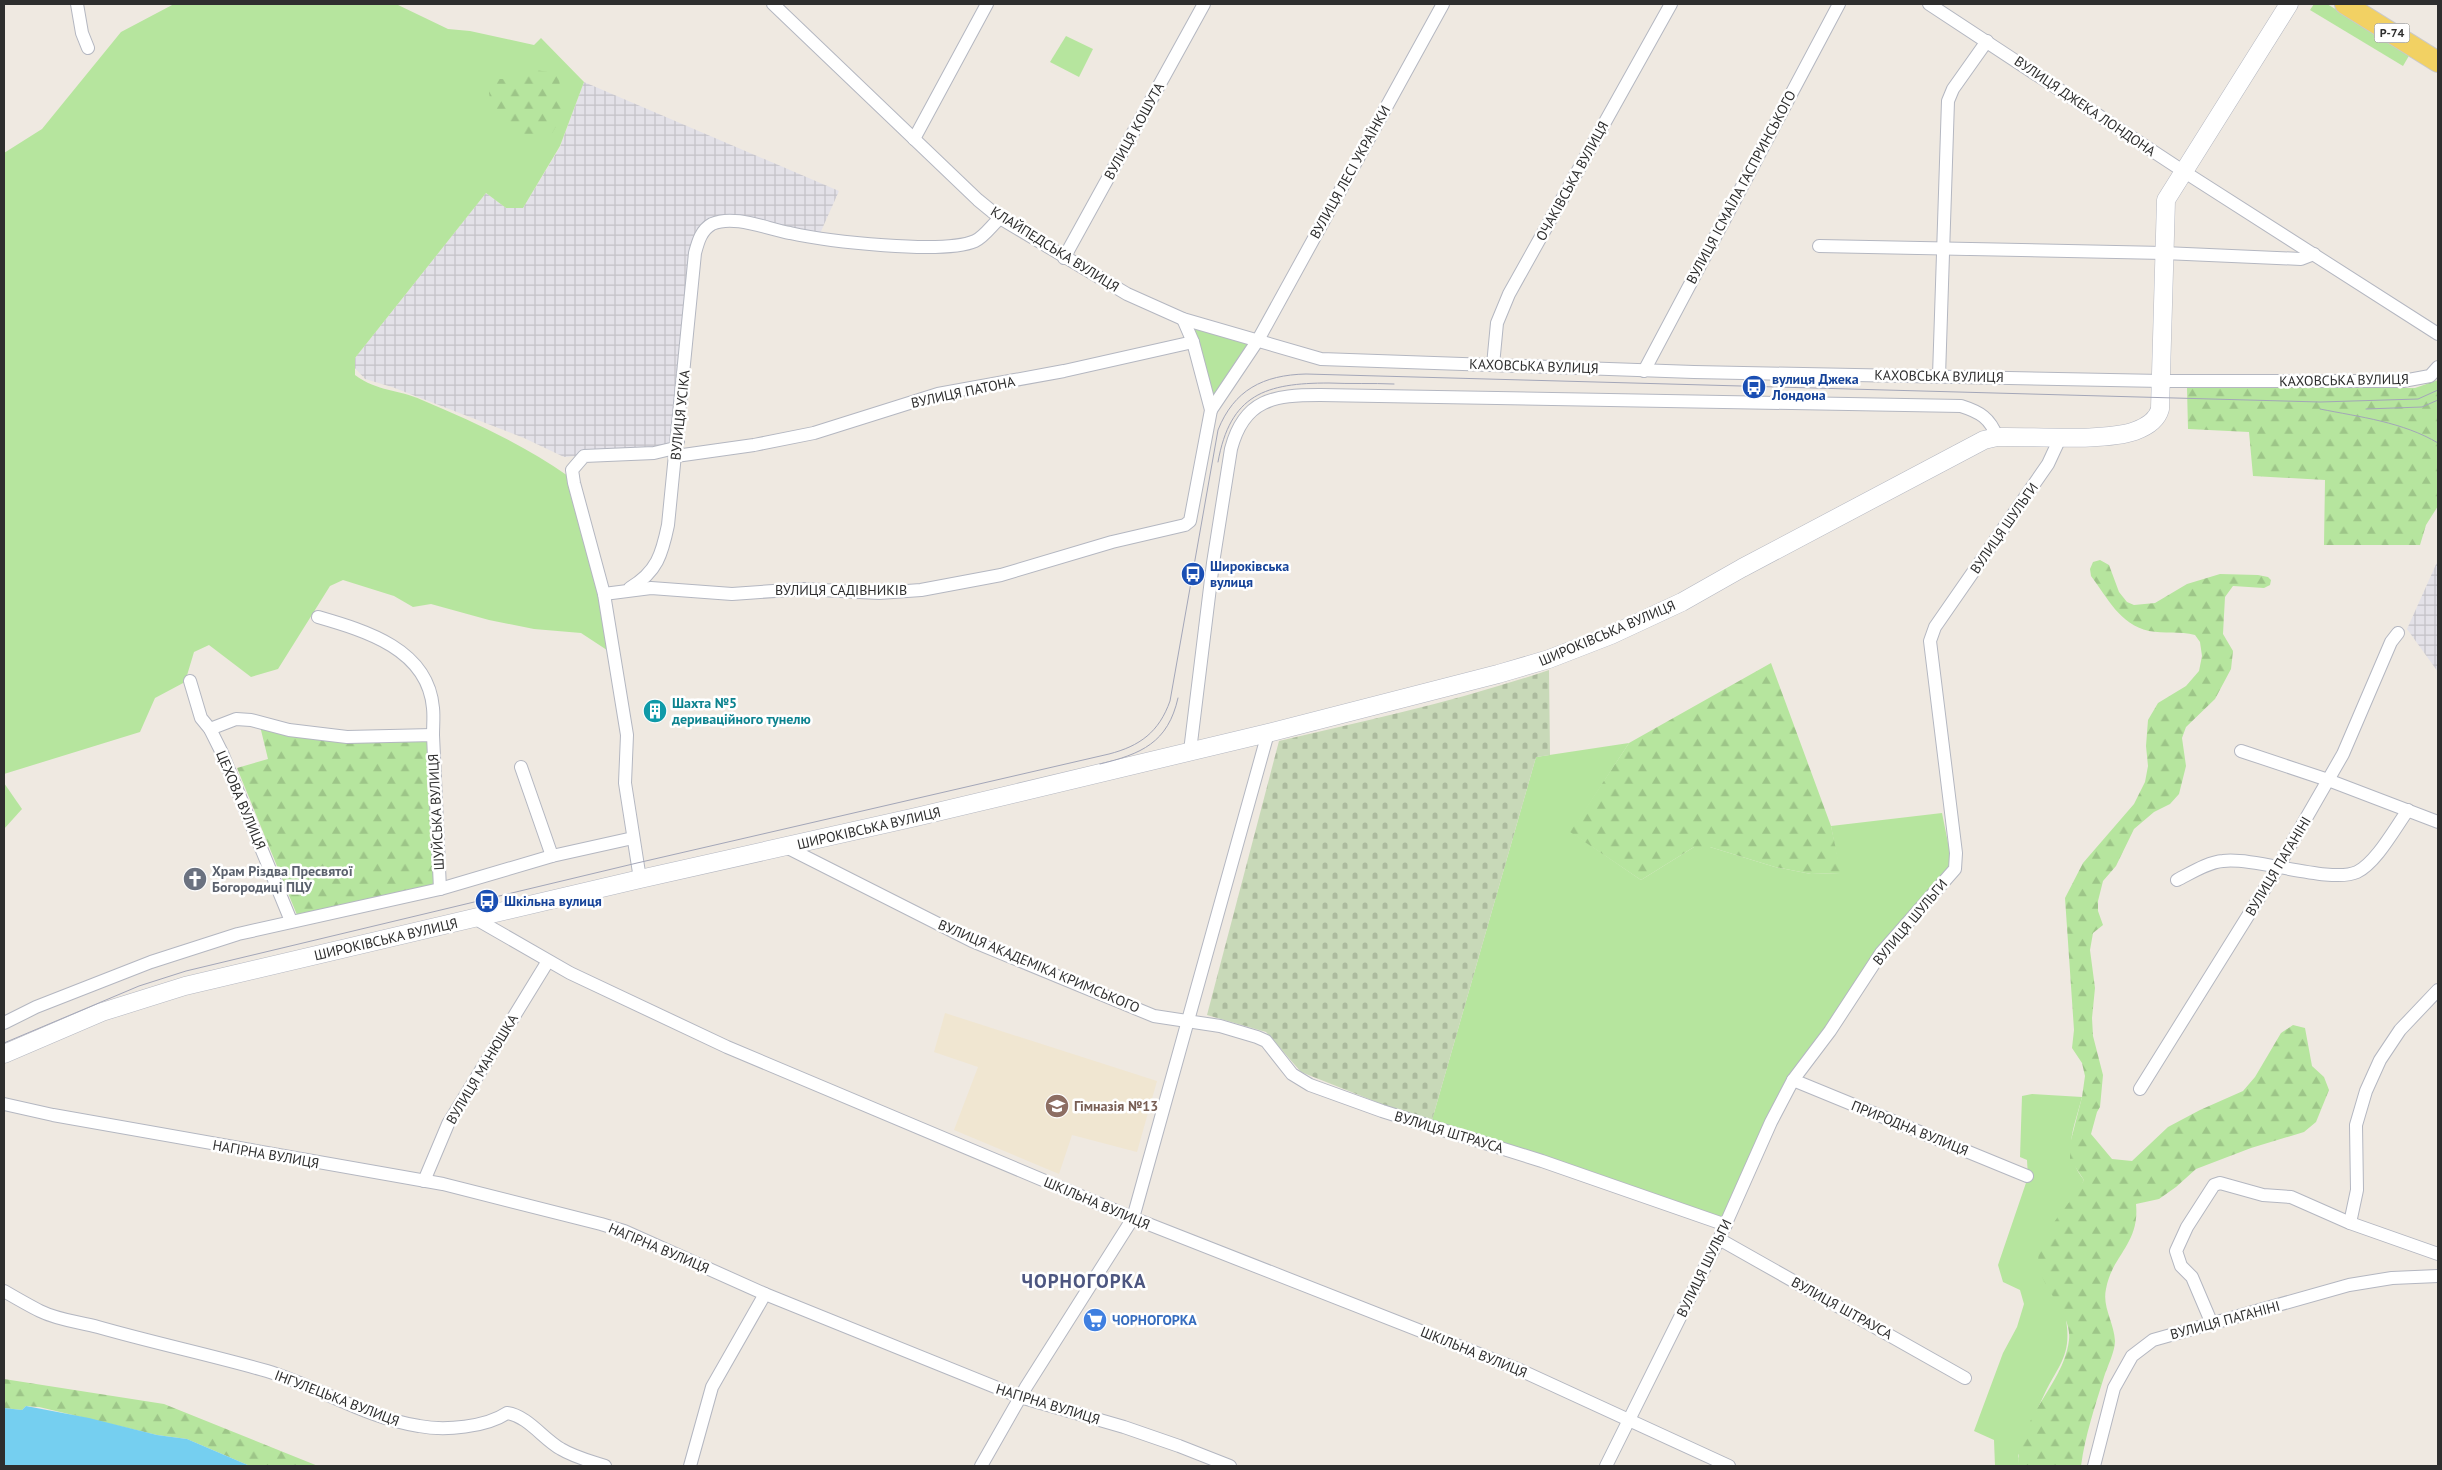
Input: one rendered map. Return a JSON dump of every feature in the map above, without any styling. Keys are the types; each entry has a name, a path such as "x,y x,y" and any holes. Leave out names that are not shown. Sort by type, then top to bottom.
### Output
{"main road":[{"path":"2162,381 2166,200 2290,4"},
{"name":"Р-74","path":"2345,4 2438,62"},
{"name":"ШИРОКІВСЬКА ВУЛИЦЯ","path":"4,1054 102,1012 184,986 1268,733 1498,674 1549,659 1611,635 1682,602 1742,568 1976,444 1997,437 2092,436 2133,432 2148,425 2158,415 2162,381"}],"street":[{"path":"77,4 82,33 88,48"},
{"name":"КЛАЙПЕДСЬКА ВУЛИЦЯ","path":"774,4 978,200 1000,218 1127,294 1183,319 1258,340"},
{"path":"914,139 987,4"},
{"name":"ВУЛИЦЯ КОШУТА","path":"1064,258 1204,4"},
{"name":"ВУЛИЦЯ ЛЕСІ УКРАЇНКИ","path":"1211,410 1258,340 1443,4"},
{"name":"ОЧАКІВСЬКА ВУЛИЦЯ","path":"1493,364 1497,322 1509,294 1671,4"},
{"name":"ВУЛИЦЯ ІСМАЇЛА ГАСПРИНСЬКОГО","path":"1644,371 1839,4"},
{"name":"ВУЛИЦЯ ДЖЕКА ЛОНДОНА","path":"1929,4 2183,171 2438,334"},
{"path":"1939,376 1948,101 1952,89 1987,41"},
{"name":"ВУЛИЦЯ УСІКА","path":"624,592 644,580 653,569 663,550 668,525 678,442 695,253 701,235 710,225 720,222 737,222 792,234 850,243 957,245 976,241 1000,218"},
{"path":"1819,246 2164,253 2301,258 2314,254"},
{"path":"1183,319 1193,342 1211,410"},
{"name":"КАХОВСЬКА ВУЛИЦЯ","path":"1258,340 1321,359 1644,371 2162,381 2403,381 2430,376 2438,367"},
{"name":"ВУЛИЦЯ ПАТОНА","path":"676,456 754,445 814,433 938,394 1073,369 1193,342"},
{"path":"1190,751 1213,563 1231,450 1236,431 1249,412 1267,401 1288,395 1320,394 1961,406 1979,412 1992,423 1997,437"},
{"name":"ВУЛИЦЯ САДІВНИКІВ","path":"604,594 651,588 732,594 802,589 879,593 921,590 1001,575 1112,542 1190,522 1211,410"},
{"name":"ВУЛИЦЯ ШУЛЬГИ","path":"1606,1466 1726,1225 1771,1122 1794,1080 1830,1031 1880,954 1955,869 1956,853 1930,642 1935,627 2048,464 2061,436"},
{"path":"640,879 625,783 627,735 604,594 572,470 584,456 654,453 674,448 678,442"},
{"name":"ШУЙСЬКА ВУЛИЦЯ","path":"318,617 357,628 379,637 409,658 422,675 429,690 433,708 432,735 440,889"},
{"name":"ВУЛИЦЯ ПАГАНІНІ","path":"2140,1089 2279,866 2343,754 2391,642 2398,634"},
{"name":"ЦЕХОВА ВУЛИЦЯ","path":"190,681 201,718 210,729 291,921"},
{"name":"ШУЙСЬКА ВУЛИЦЯ","path":"210,729 236,719 251,720 289,730 347,737 432,735"},
{"path":"980,1466 1088,1286 1133,1218 1268,733"},
{"path":"2241,751 2328,780 2438,822"},
{"path":"520,767 552,856"},
{"path":"2177,880 2222,860 2331,874 2355,873 2374,857 2408,810"},
{"path":"4,1023 36,1007 151,962 238,934 440,889 552,856 633,838"},
{"name":"ВУЛИЦЯ АКАДЕМІКА КРИМСЬКОГО","path":"786,847 972,941 1154,1016 1188,1023"},
{"name":"ШКІЛЬНА ВУЛИЦЯ","path":"476,919 570,974 727,1047 1133,1218 1520,1370 1729,1466"},
{"name":"ВУЛИЦЯ МАНЮШКА","path":"424,1181 448,1124 548,961"},
{"path":"2350,1222 2358,1190 2356,1124 2366,1091 2380,1060 2400,1030 2438,990"},
{"name":"ВУЛИЦЯ ШТРАУСА","path":"1188,1023 1220,1026 1266,1041 1292,1074 1310,1085 1382,1111 1542,1161 1726,1225"},
{"name":"ПРИРОДНА ВУЛИЦЯ","path":"1794,1080 2027,1176"},
{"name":"НАГІРНА ВУЛИЦЯ","path":"4,1104 128,1129 424,1181 540,1208 624,1231 765,1294 1020,1397 1124,1427 1230,1466"},
{"path":"2212,1324 2192,1277 2180,1266 2176,1251 2214,1184 2220,1183 2263,1195 2292,1197 2350,1222 2438,1254"},
{"name":"ВУЛИЦЯ ШТРАУСА","path":"1719,1239 1966,1378"},
{"name":"ВУЛИЦЯ ПАГАНІНІ","path":"2094,1466 2114,1388 2132,1356 2154,1340 2350,1285 2392,1278 2438,1276"},
{"name":"ІНГУЛЕЦЬКА ВУЛИЦЯ","path":"4,1291 41,1312 132,1338 267,1371 311,1386 384,1418 405,1424 422,1427 454,1427 497,1420 507,1413 517,1414 539,1434 562,1450 605,1466"},
{"path":"690,1466 712,1387 765,1294"}],"shaded area":[{"path":"584,82 839,191 818,238 748,222 704,228 675,448 564,457 524,438 392,387 365,379 354,367 355,358 486,193 506,208 523,208 560,147"},
{"path":"2438,560 2438,672 2407,629"},
{"name":"Гімназія №13","path":"945,1013 1157,1081 1137,1152 1072,1135 1059,1174 954,1130 978,1067 934,1052"}],"green space":[{"path":"174,4 396,4 448,29 470,31 534,45 541,38 584,82 560,146 523,208 506,208 486,193 355,358 355,375 372,385 413,396 479,425 534,454 568,476 613,654 581,633 534,629 489,620 431,604 413,607 394,596 343,580 330,586 278,669 251,677 209,645 194,652 185,682 155,698 140,732 4,774 4,153 42,129 121,32"},
{"path":"2314,4 2327,4 2410,54 2403,66 2310,10"},
{"path":"1066,36 1093,49 1079,77 1050,62"},
{"path":"534,70 558,73 561,90 560,114 555,129 550,136 535,136 521,133 494,121 489,93 491,79 511,79"},
{"path":"1183,319 1258,340 1211,410"},
{"path":"2438,380 2438,506 2426,525 2420,545 2324,545 2325,480 2253,476 2249,432 2188,429 2187,388 2415,388"},
{"path":"2100,560 2109,565 2119,592 2127,602 2134,605 2155,603 2187,584 2220,574 2258,575 2268,577 2271,580 2270,585 2264,588 2233,586 2225,597 2223,634 2233,651 2231,669 2215,699 2186,727 2182,738 2186,766 2179,794 2170,804 2154,812 2134,829 2116,866 2103,881 2098,901 2098,911 2103,925 2093,933 2090,950 2095,988 2092,1018 2093,1036 2103,1075 2100,1107 2091,1134 2112,1159 2132,1161 2168,1127 2243,1091 2255,1077 2281,1033 2293,1025 2305,1028 2312,1066 2324,1077 2329,1090 2316,1122 2304,1132 2251,1148 2196,1169 2159,1199 2136,1204 2134,1229 2130,1240 2109,1277 2106,1289 2105,1296 2115,1345 2091,1421 2081,1466 2018,1466 2020,1449 2025,1433 2032,1417 2059,1372 2069,1340 2068,1327 2064,1315 2043,1280 2039,1267 2039,1254 2047,1232 2084,1180 2070,1159 2070,1144 2082,1097 2085,1076 2082,1063 2072,1048 2074,1030 2065,898 2083,863 2134,804 2145,782 2148,766 2146,746 2148,720 2158,703 2186,686 2199,671 2202,656 2200,642 2195,635 2149,631 2130,623 2122,616 2091,576 2090,569 2093,562"},
{"path":"1771,663 1831,826 1841,873 1811,874 1775,867 1710,847 1694,847 1641,880 1570,832 1629,743"},
{"path":"1549,670 1550,755 1536,757 1432,1120 1384,1105 1301,1072 1266,1032 1207,1015 1279,741 1449,700"},
{"path":"260,726 429,740 436,886 297,915 237,768 268,759"},
{"path":"1629,743 1571,832 1641,880 1694,847 1710,847 1775,867 1811,874 1840,873 1831,826 1942,813 1950,853 1949,868 1829,1026 1723,1218 1432,1120 1536,757"},
{"path":"4,783 22,809 4,829"},
{"path":"2032,1094 2082,1097 2073,1130 2071,1149 2077,1169 2084,1180 2066,1320 2067,1343 2065,1352 2018,1456 2018,1466 1995,1466 1994,1440 1974,1431 2003,1353 2017,1327 2024,1304 2020,1290 2003,1282 1998,1265 2028,1177 2027,1160 2020,1157 2022,1096"},
{"path":"4,1379 164,1404 318,1466 250,1466 187,1439 157,1435 39,1407 26,1406 22,1410 4,1408"}],"water":[{"path":"26,1406 89,1418 157,1435 187,1439 250,1466 4,1466 4,1408 22,1410"}],"tram line":[{"path":"4,1043 139,986 186,971 637,863 1109,754 1130,747 1154,729 1170,701 1218,430 1232,405 1242,395 1252,387 1276,378 1306,374 2320,402 2418,399 2438,390"},
{"path":"1218,462 1224,439 1232,421 1242,407 1254,397 1269,390 1307,384 1394,384"},
{"path":"2366,409 2422,407 2438,400"},
{"path":"2320,409 2396,425 2438,443"},
{"path":"1100,764 1128,756 1151,744 1167,726 1178,698"}],"place":[{"name":"вулиця Джека Лондона","path":"1754,387"},
{"name":"Широківська вулиця","path":"1193,574"},
{"name":"Шахта №5 дериваційного тунелю","path":"655,711"},
{"name":"Храм Різдва Пресвятої Богородиці ПЦУ","path":"195,879"},
{"name":"Шкільна вулиця","path":"487,901"},
{"name":"Гімназія №13","path":"1057,1106"},
{"name":"ЧОРНОГОРКА","path":"1095,1320"}],"district":[{"name":"ЧОРНОГОРКА","path":"1084,1281"}]}
